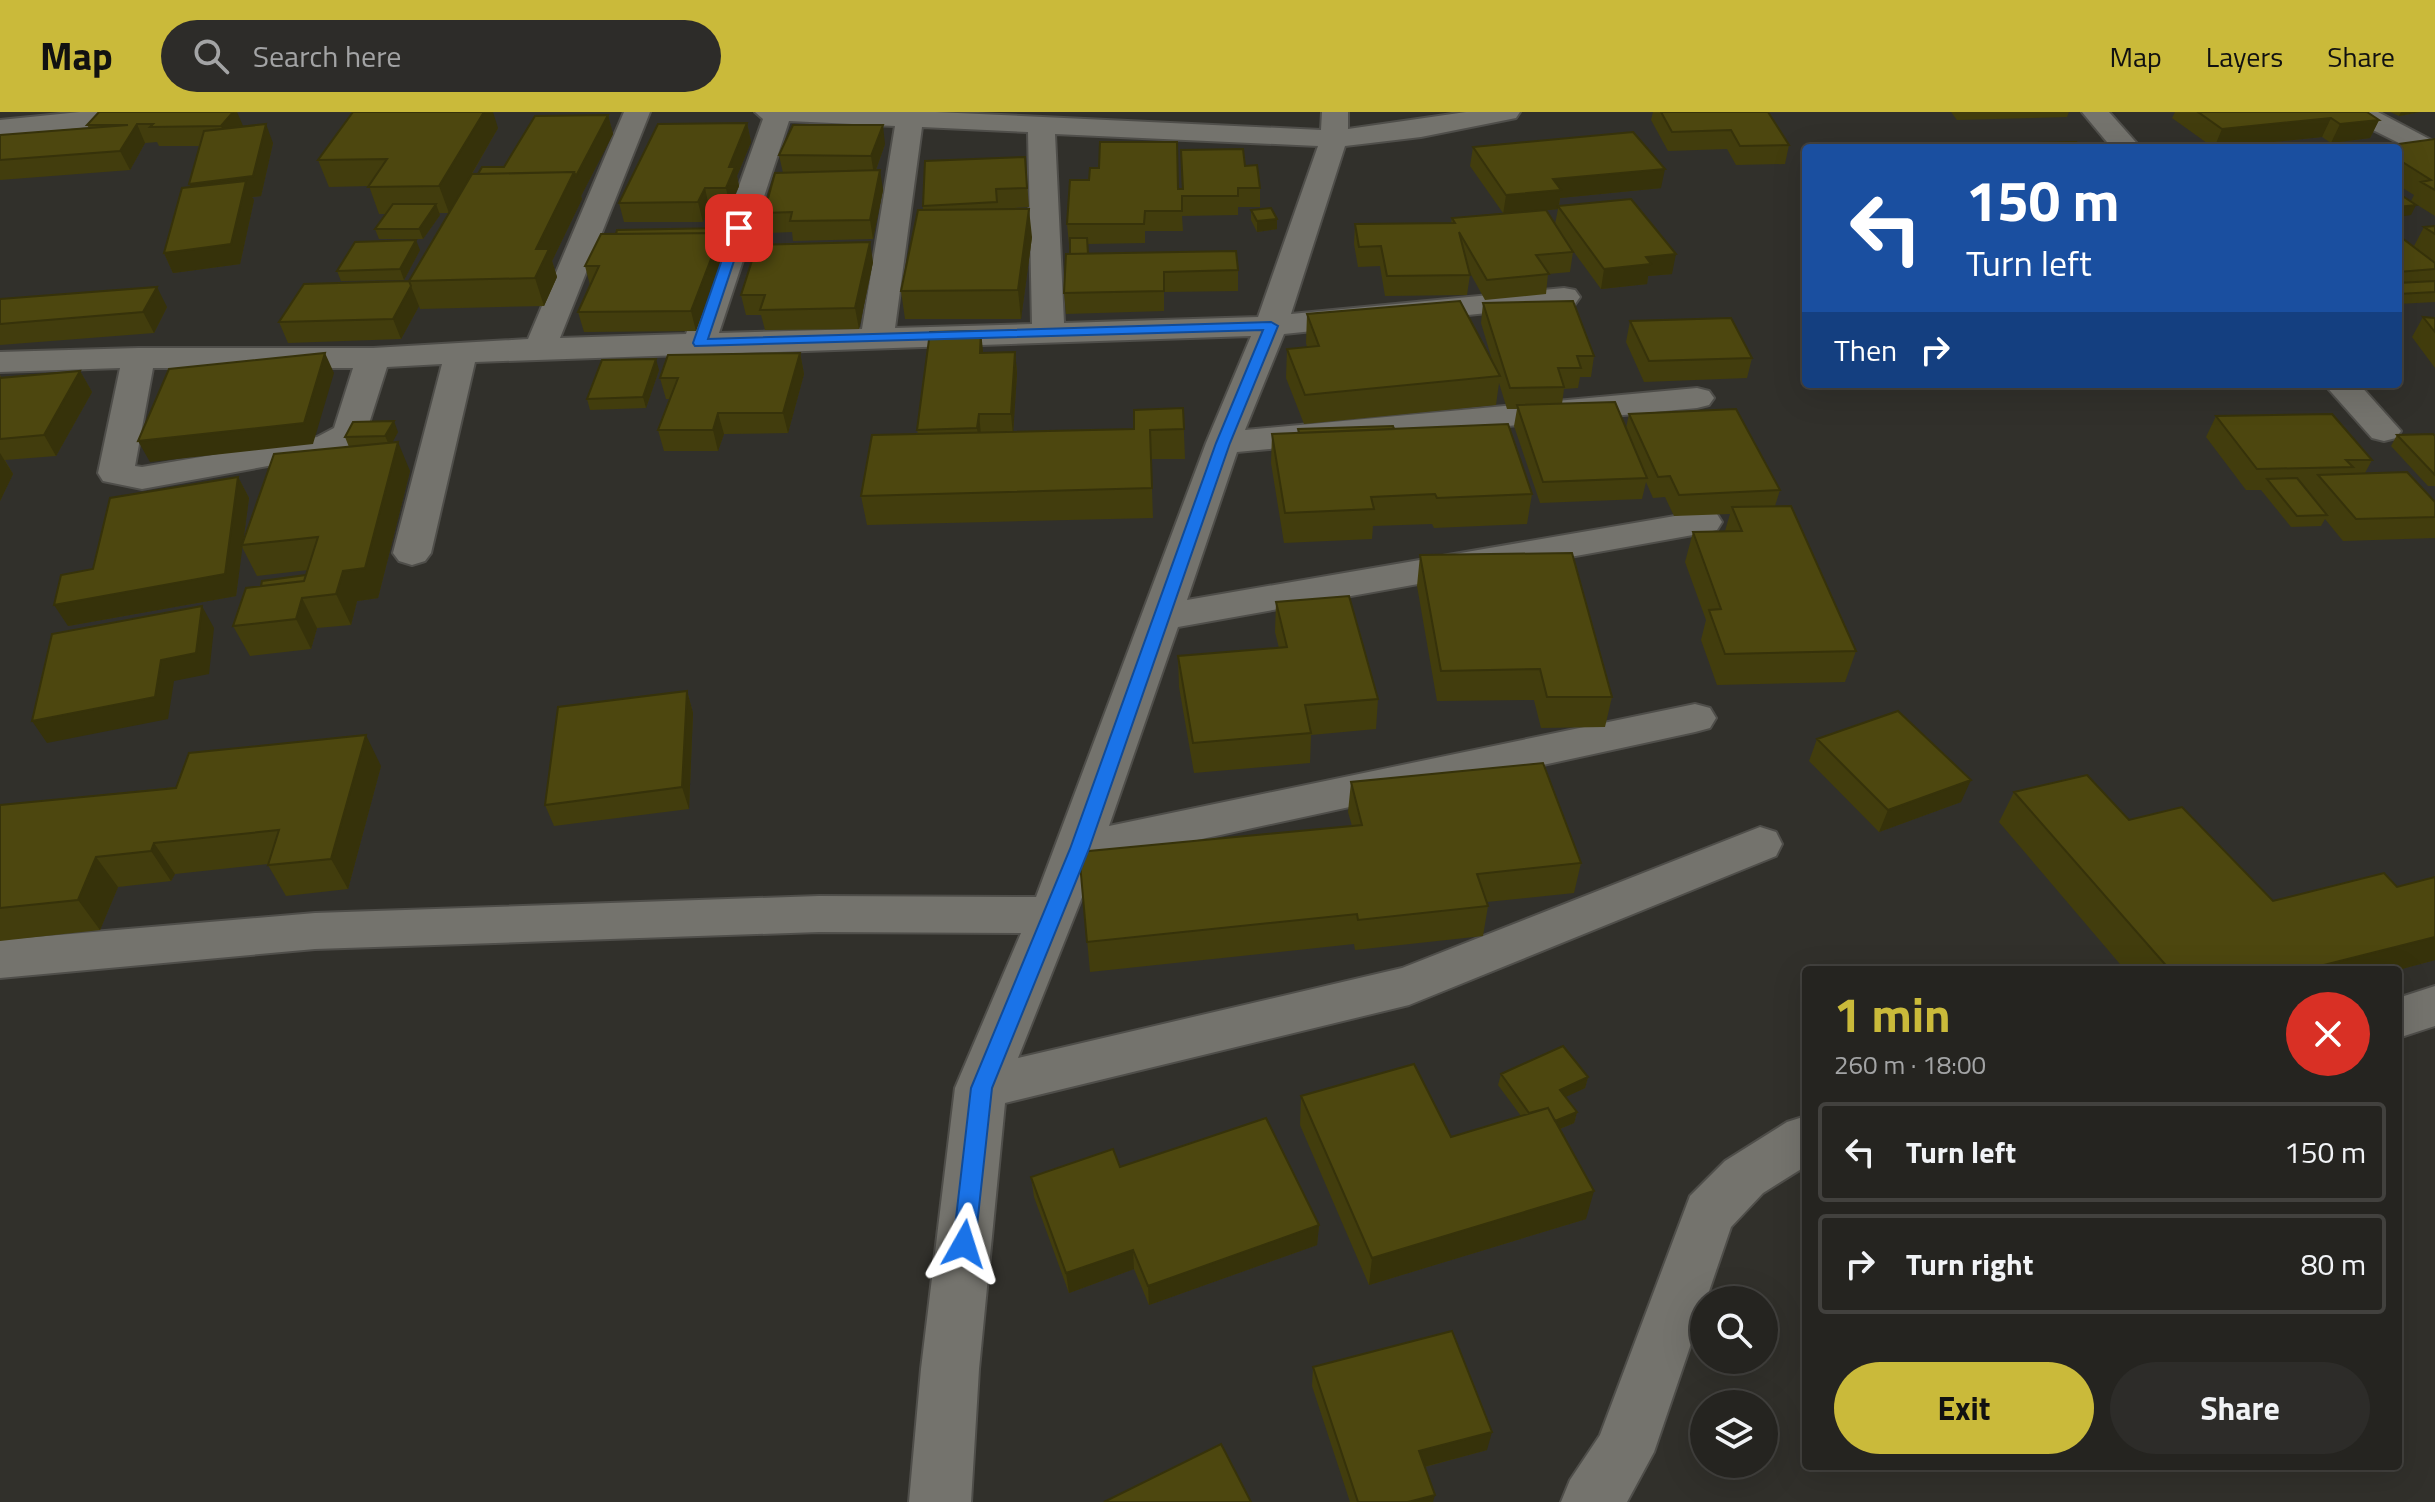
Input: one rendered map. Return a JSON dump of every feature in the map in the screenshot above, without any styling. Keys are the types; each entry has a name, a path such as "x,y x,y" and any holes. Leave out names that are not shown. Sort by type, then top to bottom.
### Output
{"street":[{"path":"0,128 161,112"},
{"path":"540,348 637,112"},
{"path":"768,112 1041,124 1334,125 1421,129 1507,112"},
{"path":"699,343 779,112"},
{"path":"2095,112 2123,144"},
{"path":"2358,112 2435,153"},
{"path":"877,338 910,118"},
{"path":"1041,124 1048,333"},
{"path":"940,1502 950,1369 981,1088 1079,849 1223,443 1271,326 1334,125"},
{"path":"0,362 138,358 373,358 540,348 1271,326 1564,297"},
{"path":"412,553 461,353"},
{"path":"138,358 116,473 142,478 327,446 349,433 373,358"},
{"path":"2345,388 2384,431"},
{"path":"1223,443 1697,398"},
{"path":"1162,617 1704,522"},
{"path":"1079,849 1695,718"},
{"path":"981,1088 1409,986 1760,844"},
{"path":"0,959 315,931 819,914 1051,915"},
{"path":"2402,1017 2435,1006"},
{"path":"1592,1502 1624,1452 1709,1213 1744,1177 1802,1141"}],"building":[{"path":"99,112 233,112 221,126 150,127 153,124 137,124 120,151 0,160 0,135 128,125 87,125"},
{"path":"353,112 484,112 439,186 368,187 387,159 318,160"},
{"path":"1661,112 1768,112 1789,145 1740,146 1731,130 1672,132"},
{"path":"2198,112 2367,112 2379,120 2340,124 2331,118 2222,129"},
{"path":"608,115 576,176 574,172 478,174 482,167 504,167 535,116"},
{"path":"747,123 729,167 735,167 726,188 705,188 698,202 619,203 658,124"},
{"path":"266,124 253,176 189,184 204,131"},
{"path":"793,125 883,125 871,156 779,155"},
{"path":"1633,132 1665,169 1553,179 1561,190 1506,195 1473,147"},
{"path":"2435,139 2435,190 2421,182 2431,180 2402,163 2402,144 2398,144"},
{"path":"1100,142 1177,142 1178,189 1183,189 1181,150 1243,149 1245,166 1257,165 1260,188 1238,188 1238,196 1182,196 1182,211 1145,211 1144,224 1067,224 1070,180 1089,180 1090,168 1099,168"},
{"path":"2076,142 2078,144 2039,144"},
{"path":"1025,157 1027,188 996,189 997,202 923,206 925,161"},
{"path":"880,170 870,220 790,221 792,212 764,213 775,173"},
{"path":"574,172 536,249 549,249 535,278 409,281 472,174"},
{"path":"246,181 231,244 164,253 182,188"},
{"path":"2402,196 2416,205 2402,207"},
{"path":"1631,199 1676,254 1646,257 1651,264 1604,269 1558,206"},
{"path":"393,204 436,204 419,229 375,229"},
{"path":"1271,208 1277,219 1257,221 1251,210"},
{"path":"1029,209 1018,290 901,291 918,210"},
{"path":"1546,210 1573,252 1536,255 1549,274 1487,280 1459,232 1470,275 1387,276 1381,246 1359,247 1355,224 1455,223 1452,218"},
{"path":"2435,226 2435,234 2424,227"},
{"path":"722,228 720,233 616,234 617,230"},
{"path":"721,233 691,311 578,312 599,266 585,266 601,234"},
{"path":"1070,238 1087,238 1088,254 1070,254"},
{"path":"2402,238 2435,263 2435,269 2402,272"},
{"path":"416,240 400,269 337,271 355,242"},
{"path":"870,242 855,308 760,310 765,295 741,295 757,245"},
{"path":"1236,251 1238,270 1164,272 1164,291 1064,293 1066,254"},
{"path":"409,281 411,286 393,319 279,322 304,284"},
{"path":"2435,281 2435,292 2402,294 2402,283"},
{"path":"157,287 143,312 0,324 0,299"},
{"path":"1460,301 1500,376 1305,395 1287,349 1319,346 1307,314"},
{"path":"1573,301 1594,356 1577,356 1581,368 1558,368 1564,387 1510,388 1483,303"},
{"path":"2423,317 2435,318 2435,332"},
{"path":"1731,318 1752,358 1649,361 1630,321"},
{"path":"981,331 980,353 1015,352 1011,414 979,414 977,428 917,430 930,332"},
{"path":"325,353 304,423 138,441 169,369"},
{"path":"800,353 783,413 718,413 713,430 658,430 678,378 660,378 668,355"},
{"path":"656,359 643,397 587,399 602,360"},
{"path":"80,371 44,435 0,439 0,378"},
{"path":"1615,402 1647,478 1543,482 1517,405"},
{"path":"1183,408 1184,429 1150,430 1152,488 861,496 872,435 1134,429 1134,410"},
{"path":"1736,409 1780,490 1679,495 1670,476 1658,477 1629,414"},
{"path":"2332,414 2372,460 2346,460 2353,467 2257,469 2216,416"},
{"path":"394,421 385,436 345,437 353,422"},
{"path":"1508,424 1532,494 1371,497 1374,509 1285,513 1272,434"},
{"path":"1393,426 1394,429 1299,433 1298,429"},
{"path":"2397,435 2435,436 2435,475"},
{"path":"398,442 365,568 343,571 336,594 302,598 296,619 233,626 246,588 304,581 318,537 242,545 274,454"},
{"path":"2407,472 2435,502 2435,517 2356,519 2318,475"},
{"path":"238,477 225,574 54,605 61,575 93,569 110,498"},
{"path":"2297,478 2327,515 2297,516 2267,479"},
{"path":"1791,506 1856,651 1725,654 1709,610 1721,609 1693,532 1742,531 1732,507"},
{"path":"1572,553 1612,697 1547,697 1540,669 1441,671 1420,555"},
{"path":"306,575 304,581 261,586 262,581"},
{"path":"1349,596 1378,699 1305,705 1311,733 1193,743 1178,656 1287,647 1276,602"},
{"path":"202,606 196,653 161,660 155,697 32,721 52,634"},
{"path":"687,691 682,787 545,805 558,707"},
{"path":"1898,711 1971,780 1888,810 1817,739"},
{"path":"366,735 331,859 268,865 279,830 154,843 151,851 96,857 78,900 0,908 0,805 176,788 189,753"},
{"path":"1543,763 1581,863 1477,874 1488,906 1358,920 1357,914 1087,942 1079,852 1362,825 1351,782"},
{"path":"2087,775 2129,820 2182,807 2273,901 2384,873 2397,887 2435,877 2435,937 2320,966 2166,966 2014,792"},
{"path":"1563,1046 1588,1077 1560,1090 1577,1112 1555,1121 1548,1108 1529,1113 1501,1074"},
{"path":"1414,1064 1451,1137 1548,1108 1594,1191 1372,1258 1301,1096"},
{"path":"1266,1118 1319,1225 1148,1286 1133,1250 1066,1273 1031,1177 1113,1149 1120,1167"},
{"path":"1452,1331 1492,1432 1419,1451 1435,1495 1408,1502 1358,1502 1313,1367"},
{"path":"1221,1444 1251,1502 1104,1502"}],"route":[{"path":"739,228 699,343 1271,326 1223,443 1079,849 981,1088 964,1244"}]}
